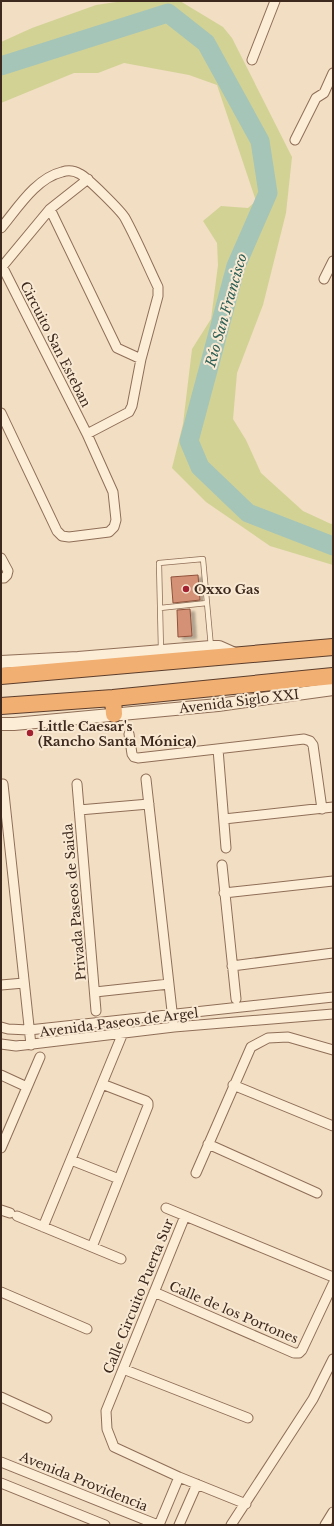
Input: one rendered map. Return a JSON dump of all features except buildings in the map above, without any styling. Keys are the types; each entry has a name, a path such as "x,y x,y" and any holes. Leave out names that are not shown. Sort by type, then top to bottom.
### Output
{"highway":[{"path":"1,676 162,657 238,655 333,647"},
{"name":"Avenida Siglo XXI","path":"1,706 113,698 333,676"},
{"path":"113,698 114,714"}],"street":[{"path":"252,60 275,1"},
{"path":"295,140 316,98 324,93 333,73"},
{"path":"324,93 333,97"},
{"path":"1,228 32,190 53,175 63,171 80,173 125,216 158,287 158,296 141,359 132,406 129,412 87,434"},
{"path":"2,266 50,209 88,179"},
{"path":"50,209 117,348 141,359"},
{"path":"324,279 333,261"},
{"name":"Circuito San Esteban","path":"1,413 57,531 62,536 69,537 109,532 114,527 116,520 113,492 87,434 2,266"},
{"path":"1,558 8,572 4,578 1,578"},
{"path":"1,662 162,657 211,647 220,647 238,655"},
{"name":"Avenida Siglo XXI","path":"1,724 218,705 333,689"},
{"path":"129,734 132,754 134,757 138,758 304,739 310,741 313,745 322,808"},
{"path":"218,749 226,848"},
{"path":"146,779 174,1027"},
{"path":"3,784 4,814 31,1045"},
{"name":"Privada Paseos de Saida","path":"77,784 96,1011"},
{"name":"Privada Paseos de Saida","path":"79,810 149,804"},
{"path":"224,819 333,807"},
{"path":"222,865 237,1003"},
{"path":"224,893 333,881"},
{"path":"232,966 333,954"},
{"path":"1,985 24,983"},
{"name":"Privada Paseos de Saida","path":"95,992 169,984"},
{"name":"Avenida Paseos de Argel","path":"1,1027 8,1029 29,1030 173,1014 237,1003 333,997"},
{"name":"Avenida Paseos de Argel","path":"1,1044 16,1046 31,1045 123,1032 333,1014"},
{"path":"43,1227 128,1019"},
{"path":"196,1173 251,1047 268,1038 288,1037 333,1050"},
{"path":"1,1148 40,1057"},
{"path":"1,1075 27,1087"},
{"path":"92,1247 148,1103 102,1084"},
{"path":"234,1084 333,1126"},
{"path":"208,1144 317,1193"},
{"path":"71,1160 119,1179"},
{"path":"166,1208 185,1216"},
{"path":"1,1210 121,1259"},
{"name":"Calle Circuito Puerta Sur","path":"246,1504 179,1477 114,1447 107,1429 106,1411 122,1368 185,1216 333,1278"},
{"name":"Calle de los Portones","path":"154,1292 299,1353 302,1350 333,1284"},
{"path":"1,1292 87,1329"},
{"path":"231,1525 313,1400 333,1359"},
{"path":"122,1368 248,1418"},
{"path":"1,1397 47,1418"},
{"name":"Avenida Providencia","path":"1,1462 158,1525"},
{"path":"158,1525 179,1477"},
{"path":"1,1483 105,1525"},
{"path":"179,1525 197,1484"},
{"path":"325,1525 333,1512"}],"lane":[{"path":"162,657 159,564 203,559 211,647"},
{"path":"160,608 207,603"}],"green space":[{"path":"123,1 180,1 223,27 232,38 292,157 286,213 263,305 237,373 233,419 246,440 261,473 303,511 331,524 333,523 333,565 270,546 206,502 172,468 183,424 192,349 211,319 218,265 217,243 203,221 221,206 248,208 256,201 217,85 189,75 124,63 98,73 74,73 1,103 1,42 32,28 96,5"}],"waterway":[{"name":"Río San Francisco","path":"1,66 168,13 206,43 260,141 268,193 236,266 189,441 200,467 248,513 333,546"}],"place":[{"name":"Oxxo Gas","path":"186,589"},
{"name":"Little Caesar's (Rancho Santa Mónica)","path":"30,733"}]}
